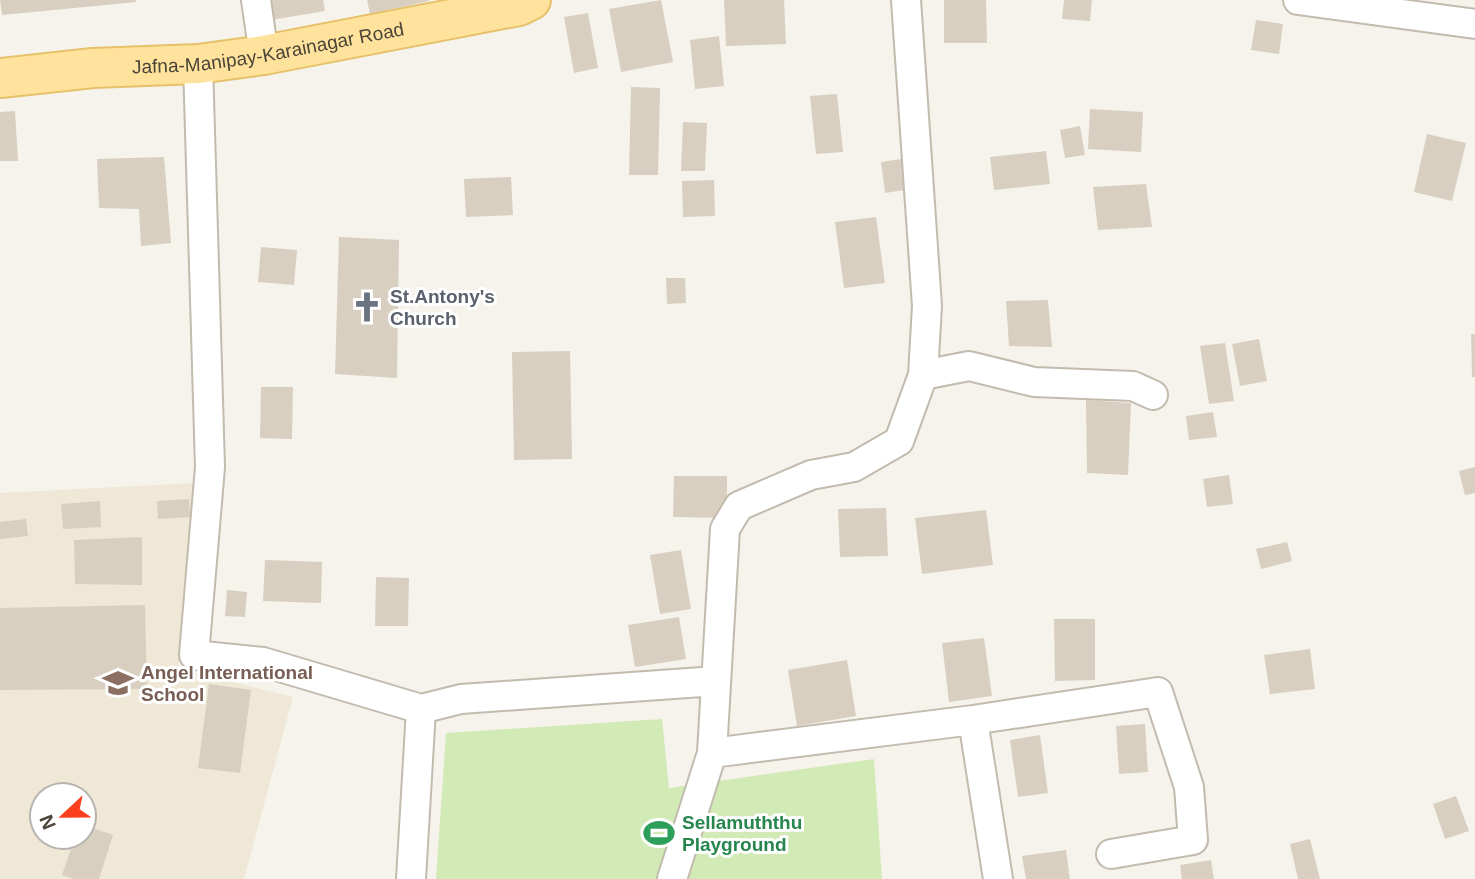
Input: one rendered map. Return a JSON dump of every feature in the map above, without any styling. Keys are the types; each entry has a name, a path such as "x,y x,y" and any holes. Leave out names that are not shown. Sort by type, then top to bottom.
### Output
{"main road":[{"name":"Jafna-Manipay-Karainagar Road","path":"0,78 93,68 198,64 264,55 519,6 531,0"}],"street":[{"path":"256,0 264,55"},
{"path":"672,879 712,753 725,529 738,506 811,475 853,467 899,441 923,375 927,306 906,0"},
{"path":"1298,0 1475,24"},
{"path":"198,64 210,467 194,654 263,662 421,709 461,699 716,681"},
{"path":"923,375 969,366 1034,382 1133,386 1153,395"},
{"path":"712,753 973,720 1158,692 1189,787 1193,840 1111,854"},
{"path":"411,879 421,709"},
{"path":"973,720 998,879"}],"shaded area":[{"name":"Angel International School","path":"194,483 178,668 293,697 244,879 0,879 0,493"}],"green space":[{"name":"Sellamuththu Playground","path":"662,719 669,788 874,759 882,879 436,879 446,733"}],"building":[{"path":"0,0 136,0 136,2 2,15"},
{"path":"262,0 323,0 325,11 265,21"},
{"path":"367,0 429,0 429,1 370,14"},
{"path":"661,0 673,62 621,72 609,9"},
{"path":"724,0 784,0 786,44 726,46"},
{"path":"944,0 986,0 987,43 944,43"},
{"path":"1064,0 1092,0 1090,21 1062,19"},
{"path":"588,13 598,68 574,73 564,17"},
{"path":"1256,20 1283,24 1279,54 1251,50"},
{"path":"719,36 724,86 695,89 690,40"},
{"path":"631,87 660,88 658,175 629,175"},
{"path":"837,94 843,152 816,154 810,96"},
{"path":"1090,109 1143,112 1141,152 1088,149"},
{"path":"15,111 18,161 0,161 0,112"},
{"path":"683,122 707,123 705,171 681,171"},
{"path":"1080,126 1085,155 1065,158 1060,130"},
{"path":"1427,134 1466,143 1452,201 1414,192"},
{"path":"1046,151 1050,184 994,190 990,157"},
{"path":"164,157 171,243 141,246 139,209 99,208 97,159"},
{"path":"908,158 912,189 885,193 881,162"},
{"path":"511,177 513,215 466,217 464,179"},
{"path":"714,180 715,216 683,217 682,181"},
{"path":"1146,184 1152,227 1098,230 1093,187"},
{"path":"876,217 885,283 844,288 835,222"},
{"name":"St.Antony's Church","path":"339,237 399,240 397,378 335,374"},
{"path":"261,247 297,250 294,285 258,282"},
{"path":"666,278 685,278 686,303 667,304"},
{"path":"1048,300 1052,347 1009,346 1006,301"},
{"path":"1471,334 1475,334 1475,377 1472,377"},
{"path":"1259,339 1267,381 1240,386 1232,344"},
{"path":"1225,343 1234,401 1209,404 1200,346"},
{"path":"570,351 572,459 514,460 512,352"},
{"path":"261,387 293,387 292,439 260,438"},
{"path":"1086,400 1131,403 1128,475 1087,473"},
{"path":"1213,412 1217,437 1189,440 1186,416"},
{"path":"1475,467 1475,493 1465,495 1459,471"},
{"path":"1229,475 1233,504 1207,507 1203,479"},
{"path":"674,476 727,476 727,518 673,517"},
{"path":"189,499 190,517 158,519 157,501"},
{"path":"100,501 101,527 63,529 61,504"},
{"path":"886,508 888,556 840,557 838,509"},
{"path":"986,510 993,565 922,574 915,518"},
{"path":"26,519 28,536 0,539 0,522"},
{"path":"142,537 142,585 75,584 74,540"},
{"path":"1287,542 1292,561 1261,569 1256,549"},
{"path":"681,550 691,609 660,614 650,555"},
{"path":"265,560 322,562 321,603 263,601"},
{"path":"376,577 409,578 408,626 375,626"},
{"path":"227,590 247,592 245,617 225,616"},
{"path":"145,605 147,689 0,690 0,608"},
{"path":"679,617 686,659 635,667 628,625"},
{"path":"1054,619 1095,619 1095,680 1055,681"},
{"path":"984,638 992,696 949,702 942,643"},
{"path":"1310,649 1315,689 1270,694 1264,655"},
{"path":"847,660 856,716 797,726 788,670"},
{"path":"209,684 251,690 240,773 198,768"},
{"path":"1145,724 1148,772 1119,774 1116,726"},
{"path":"1040,735 1048,793 1018,797 1010,740"},
{"path":"1456,796 1469,831 1445,839 1433,804"},
{"path":"98,830 113,835 99,879 74,879 62,875 70,851 98,851"},
{"path":"1310,839 1320,879 1298,879 1290,844"},
{"path":"1066,850 1070,879 1026,879 1022,856"},
{"path":"1211,860 1214,879 1182,879 1180,865"}],"place":[{"name":"St.Antony's Church","path":"367,307"},
{"name":"Angel International School","path":"118,683"},
{"name":"Sellamuththu Playground","path":"659,833"}]}
